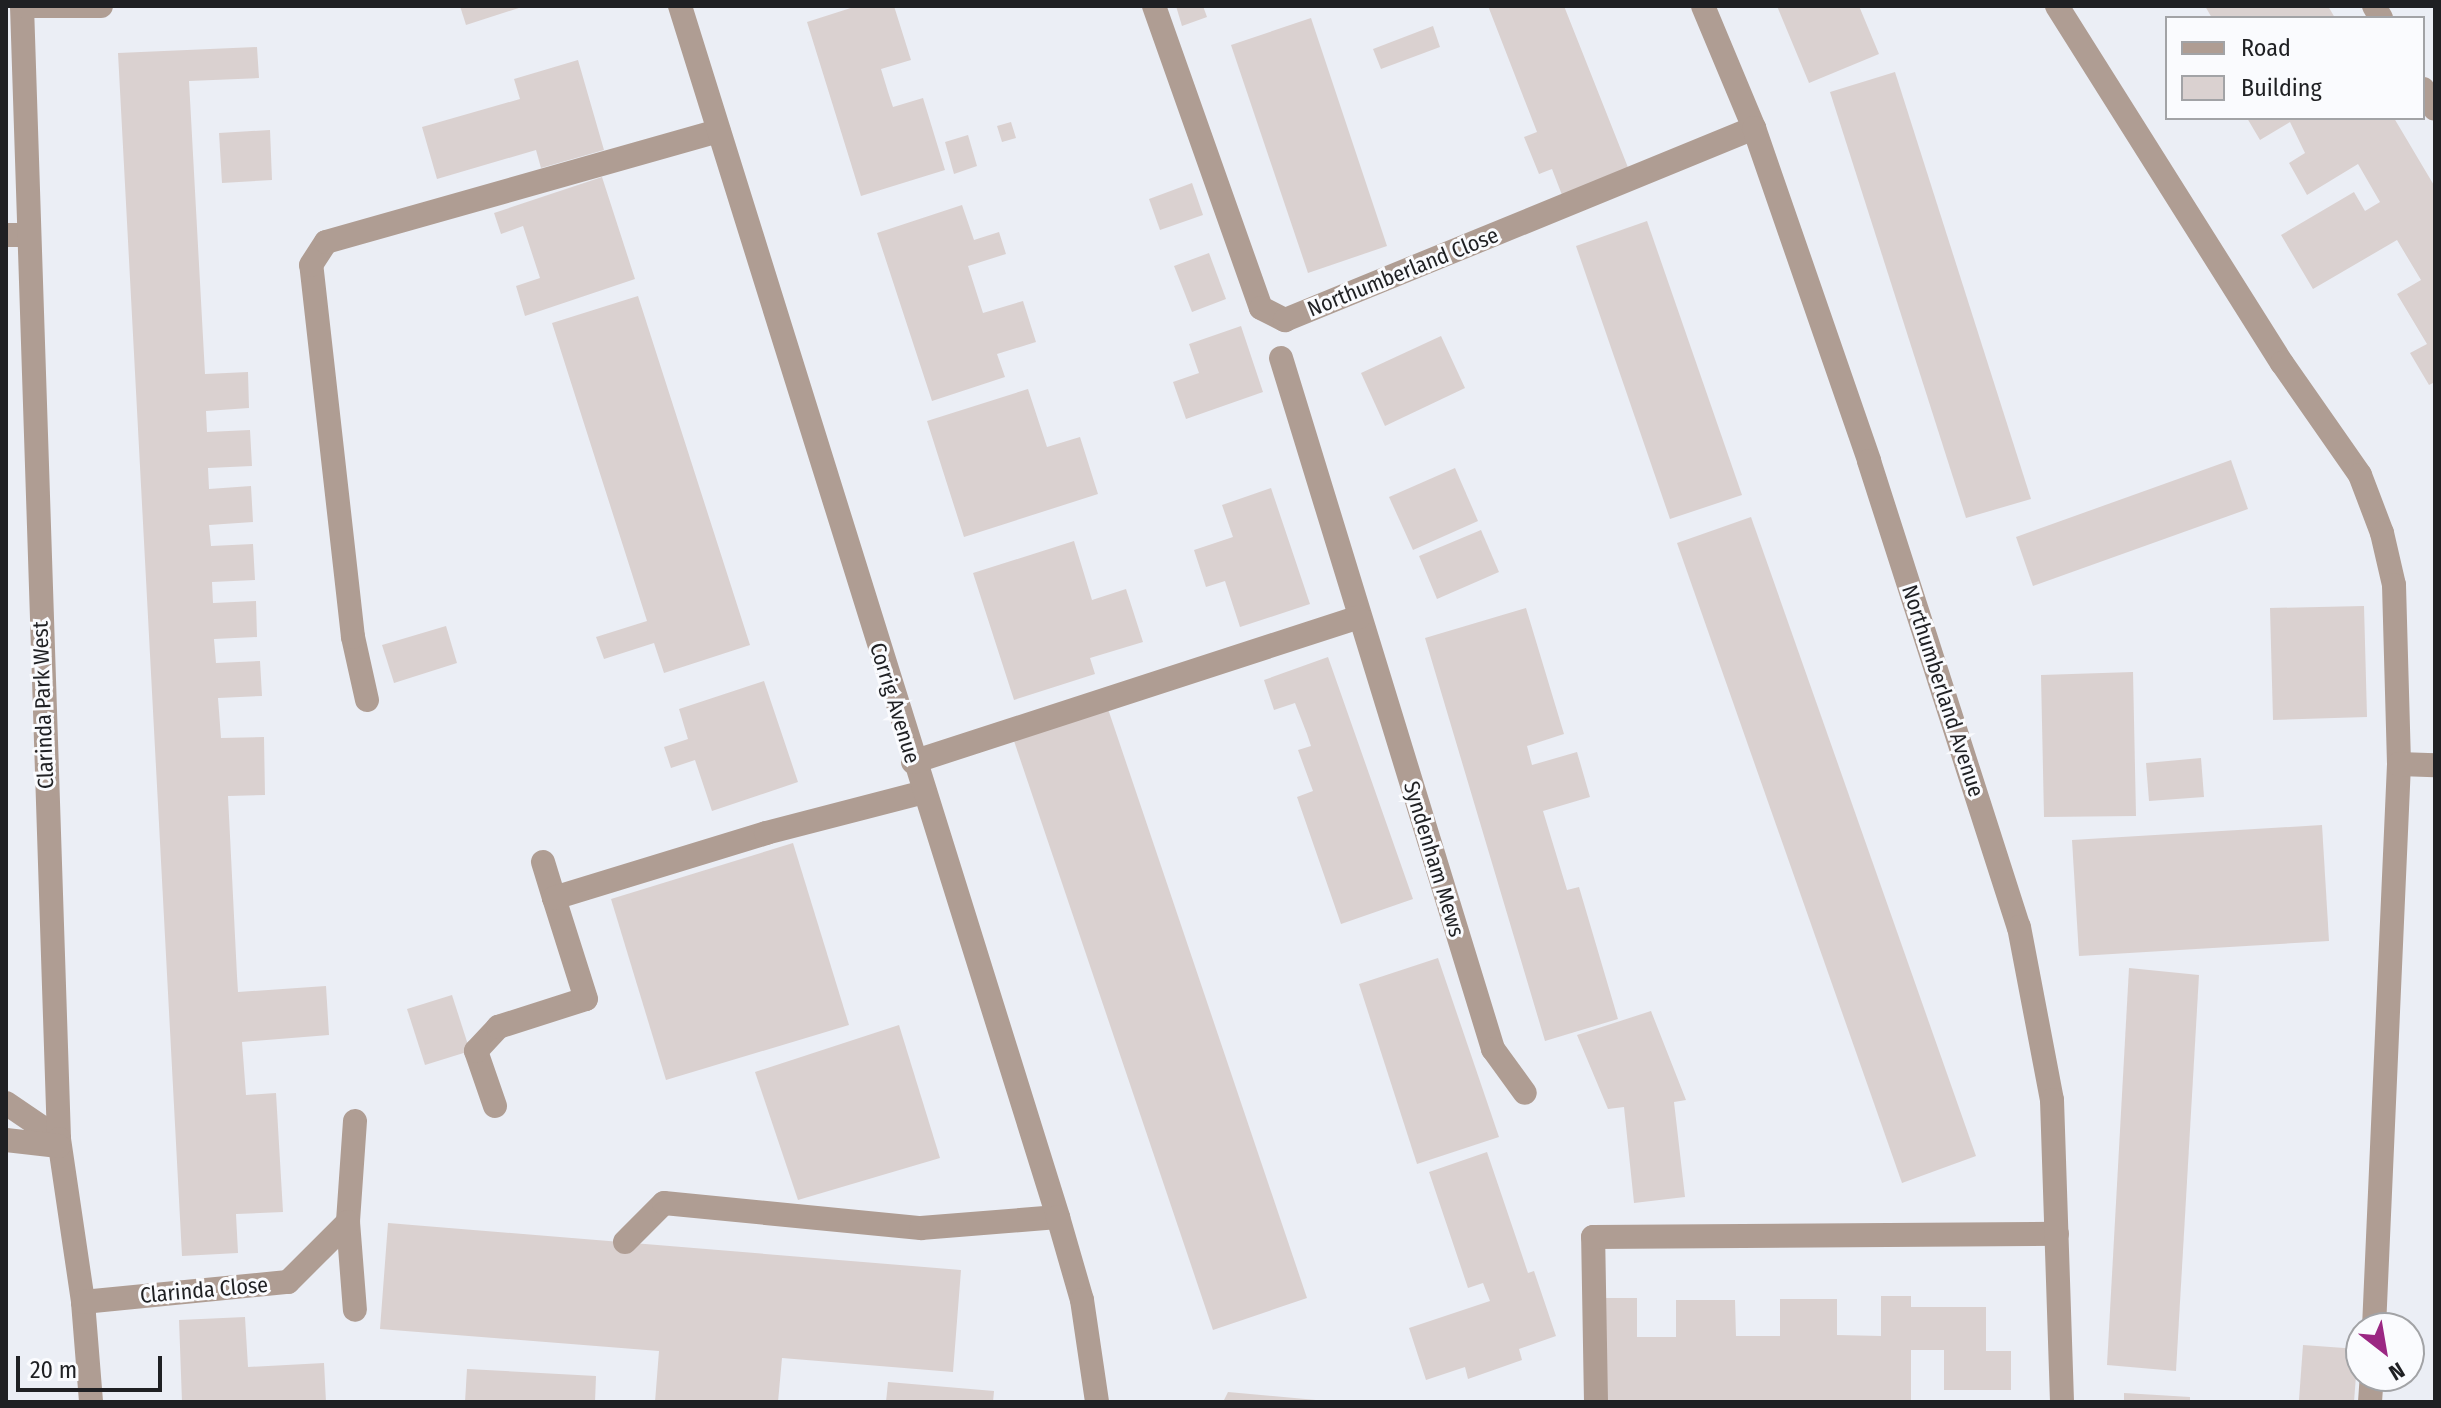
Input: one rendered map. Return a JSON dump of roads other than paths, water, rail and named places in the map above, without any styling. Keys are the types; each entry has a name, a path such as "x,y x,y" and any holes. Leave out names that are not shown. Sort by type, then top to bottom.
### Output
{"street":[{"path":"22,6 101,6"},
{"name":"Clarinda Park West","path":"22,6 15,143 16,235 59,1142 83,1302 91,1402"},
{"name":"Corrig Avenue","path":"680,6 913,762 1058,1217 1082,1300 1097,1402"},
{"name":"Northumberland Close","path":"1154,6 1261,308 1285,320 1754,128"},
{"name":"Northumberland Avenue","path":"1703,6 1754,128 1869,461 2019,927 2052,1100 2062,1402"},
{"path":"2057,6 2273,350 2360,475 2382,533 2394,585 2399,764 2375,1312"},
{"path":"367,700 353,637 311,265 326,242 719,131"},
{"name":"Syndenham Mews","path":"1281,358 1493,1049 1525,1093"},
{"path":"913,762 1359,617"},
{"path":"2399,764 2435,765"},
{"path":"554,898 766,833 925,792"},
{"path":"495,1106 476,1051 498,1027 586,999 543,862"},
{"path":"6,1103 59,1142"},
{"path":"355,1121 348,1222 355,1310"},
{"path":"6,1140 59,1142"},
{"path":"625,1242 664,1203 921,1228 1058,1217"},
{"name":"Clarinda Close","path":"83,1302 288,1282 348,1222"},
{"path":"1596,1402 1593,1237 2057,1234"}]}
